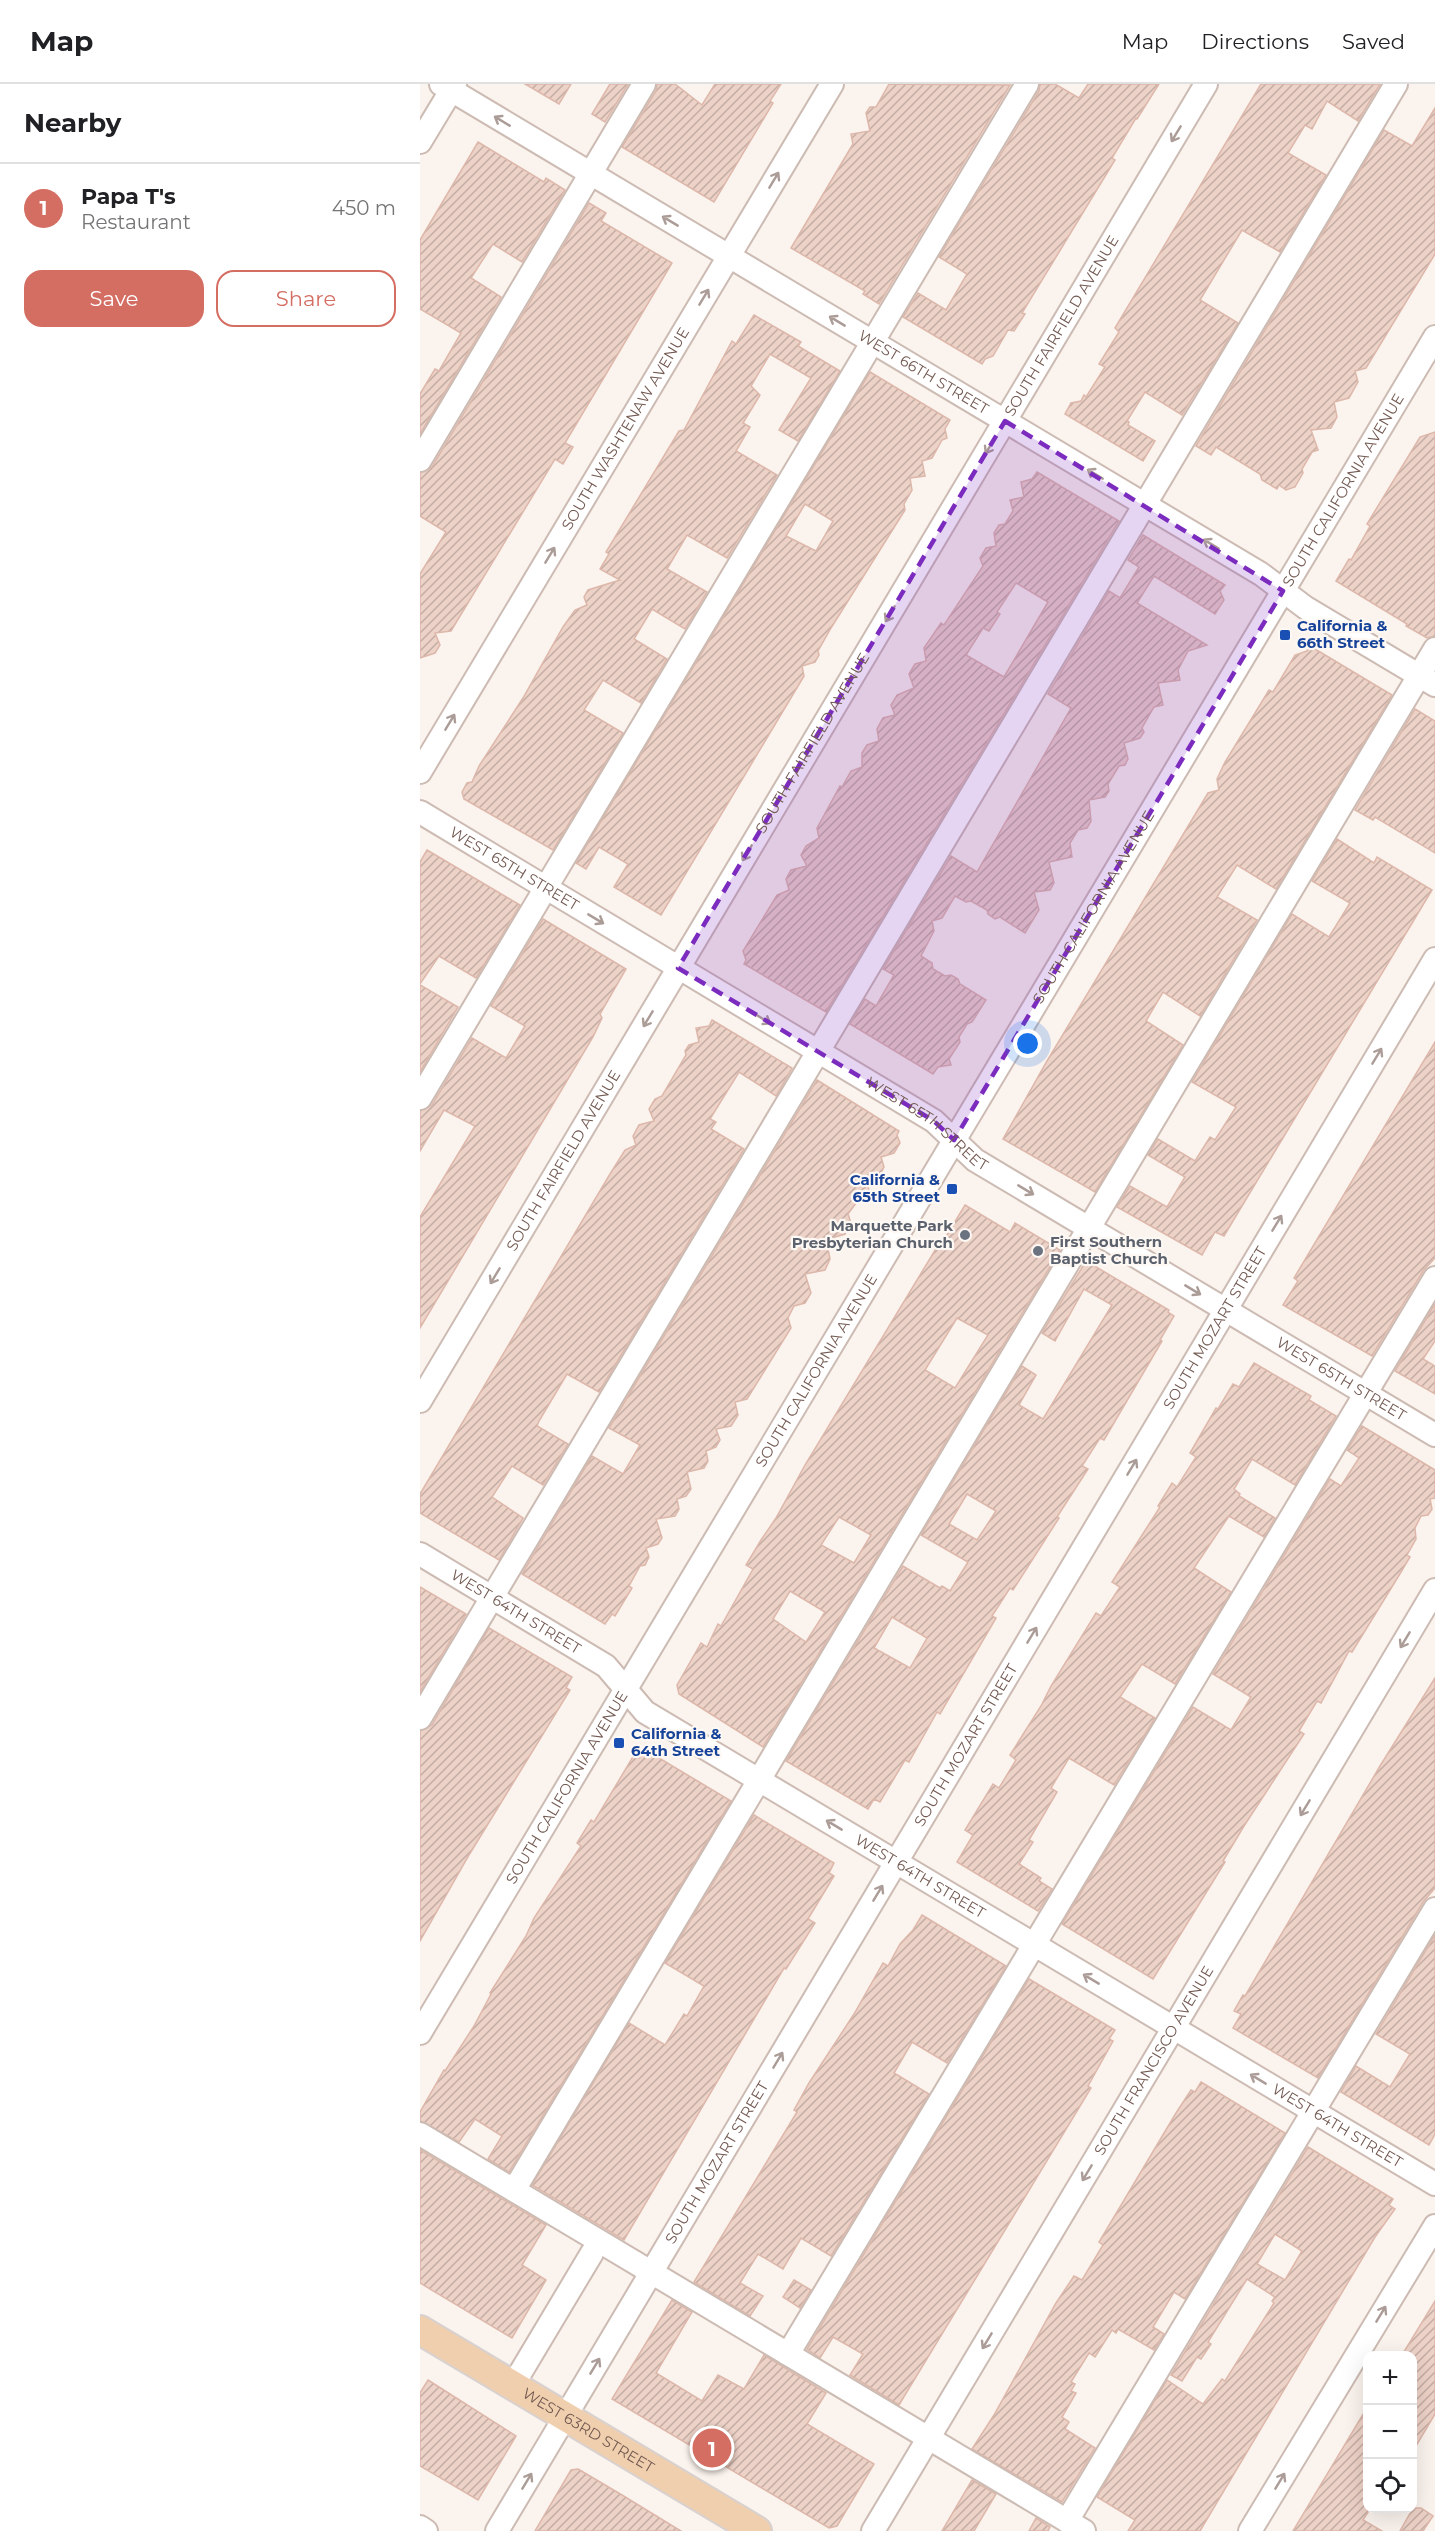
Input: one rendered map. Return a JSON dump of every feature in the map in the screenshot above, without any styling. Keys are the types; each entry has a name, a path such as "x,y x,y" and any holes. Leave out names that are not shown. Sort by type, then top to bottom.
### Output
{"main road":[{"name":"WEST 63RD STREET","path":"421,2331 757,2531"}],"street":[{"path":"420,460 644,84"},
{"name":"SOUTH WASHTENAW AVENUE","path":"420,772 832,84"},
{"path":"420,1098 1027,84"},
{"name":"SOUTH FAIRFIELD AVENUE","path":"420,1401 1206,84"},
{"path":"420,1718 1396,84"},
{"path":"420,142 449,86"},
{"name":"WEST 66TH STREET","path":"449,86 591,174 1261,574 1306,608 1427,680"},
{"name":"SOUTH CALIFORNIA AVENUE","path":"420,2033 1435,337"},
{"path":"514,2190 1089,1228 1427,680 1435,649"},
{"name":"WEST 65TH STREET","path":"420,812 934,1121 975,1160 1435,1435"},
{"name":"SOUTH MOZART STREET","path":"497,2531 1435,959"},
{"path":"788,2354 1435,1278"},
{"name":"WEST 64TH STREET","path":"420,1554 606,1666 645,1712 1435,2184"},
{"name":"SOUTH FRANCISCO AVENUE","path":"873,2531 1435,1590"},
{"path":"420,2134 1076,2526 1314,2111 1435,1909"},
{"path":"1250,2531 1435,2226"},
{"path":"513,2385 592,2253"},
{"path":"420,2528 426,2531"}],"highlighted area":[{"path":"1005,421 1283,591 954,1140 934,1121 678,968"}],"building":[{"path":"525,84 571,84 559,104"},
{"path":"610,84 628,84 605,122 592,114"},
{"path":"657,84 675,84 702,105 715,84 781,84 770,101 773,103 714,202 622,147 656,91"},
{"path":"889,84 1010,85 879,304 863,294 865,291 791,248 853,144 851,134 870,131 866,113 870,107 876,107"},
{"path":"1040,84 1055,84 1079,98 1088,84 1159,84 1112,158 1115,160 1022,313 1025,314 1014,331 1008,330 993,356 985,359 982,364 903,317 918,293 946,310 967,274 939,257 1039,91"},
{"path":"1261,84 1380,84 1358,121 1327,101 1312,129 1305,125 1288,153 1326,175 1280,252 1242,230 1200,300 1238,323 1182,415 1145,392 1127,421 1128,425 1155,441 1143,461 1065,414 1071,403 1081,401 1084,395 1086,397 1105,367 1099,364 1119,332 1115,328"},
{"path":"1435,108 1435,254 1366,368 1355,371 1358,382 1349,398 1334,402 1337,417 1331,428 1311,430 1318,450 1312,452 1295,487 1286,490 1279,485 1277,489 1262,480 1260,474 1216,447 1211,455 1196,446 1384,130 1412,146"},
{"path":"478,142 544,182 546,178 565,190 522,262 493,244 471,278 501,297 420,434 420,394 435,369 439,371 461,333 420,309 420,240"},
{"path":"589,203 606,213 601,221 672,263 565,443 573,447 563,464 555,459 451,631 435,633 440,645 435,653 420,658 420,574 446,532 420,516 420,473 432,467"},
{"path":"754,315 801,342 798,346 840,371 798,441 779,430 811,378 770,354 751,386 760,395 743,423 750,427 736,451 777,475 727,558 687,535 667,569 707,592 685,629 652,609 634,639 667,659 641,703 603,680 584,710 623,733 553,850 464,799 462,792 467,783 472,782 479,766 523,698 563,627 575,610 587,605 584,597 588,590 620,580 600,569 609,554 606,552 679,431 684,430 732,341 736,344"},
{"path":"870,372 950,420 945,429 947,438 942,440 932,458 922,461 925,476 910,478 912,490 904,504 905,510 831,628 818,651 819,655 815,662 802,666 804,676 661,915 614,887 628,864 599,847 586,869 576,863","holes":["805,504 833,521 816,551 786,536"]},
{"path":"1435,432 1435,636 1427,638 1336,581 1349,559 1351,560 1370,526 1367,524 1420,437"},
{"path":"1037,472 1119,521 826,1012 744,964 746,960 743,951 777,895 789,890 786,879 791,870 807,866 801,855 806,846 819,838 817,828 840,786 842,787 851,771 862,767 862,753 867,745 879,741 877,729 883,718 895,715 891,705 897,695 914,688 909,674 915,664 926,661 924,648 941,623 944,625 983,566 980,558 986,548 996,546 994,533 999,525 1005,524 1013,511 1010,500 1024,497 1021,482 1032,479","holes":["1016,583 1048,602 1004,677 966,655 983,628 989,631 1000,614 997,612"]},
{"path":"1143,535 1225,585 1220,591 1224,600 1215,614 1154,576 1137,603 1207,645 1188,651 1178,670 1180,680 1158,683 1163,705 1154,707 1142,728 1144,732 1140,738 1124,743 1128,759 1125,765 1119,766 1108,784 1109,791 1105,797 1089,800 1091,821 1087,828 1078,830 1070,843 1072,857 1049,862 1054,883 1050,890 1034,892 1039,910 1025,933 1000,917 995,919 988,914 987,910 971,901 966,902 955,896 942,918 932,921 934,931 921,956 932,963 933,969 945,976 951,975 958,979 960,984 986,1000 959,1037 960,1042 949,1059 951,1065 938,1067 933,1074 850,1024 865,999 876,1006 894,975 883,969 951,856 977,872 1071,708 1048,694 1109,591 1120,598 1139,567 1128,560"},
{"path":"1310,646 1392,695 1276,889 1237,865 1217,897 1257,920 1200,1016 1163,992 1146,1021 1183,1045 1095,1192 1003,1139 1047,1061 1208,793 1219,790 1217,779 1225,762 1269,690 1273,692 1295,655 1307,651"},
{"path":"1415,709 1435,721 1435,853 1375,817 1373,820 1355,810"},
{"path":"1337,839 1374,863 1377,857 1432,890 1224,1236 1215,1232 1202,1255 1117,1207 1130,1186 1167,1207 1185,1177 1148,1155 1158,1139 1195,1161 1210,1137 1215,1140 1236,1107 1192,1082 1292,914 1329,937 1350,903 1312,881"},
{"path":"427,850 520,905 476,978 439,956 420,984 420,862"},
{"path":"543,919 626,969 600,1014 602,1018 593,1037 420,1328 420,1217 475,1126 444,1110 420,1151 420,1111 432,1105 472,1038 506,1058 525,1026 491,1006"},
{"path":"420,985 458,1007 420,1072"},
{"path":"712,1020 792,1068 776,1096 739,1072 710,1119 716,1122 711,1129 744,1149 599,1392 567,1374 537,1426 568,1444 543,1485 512,1466 492,1497 523,1518 499,1560 420,1513 420,1494 610,1174 625,1150 636,1145 633,1136 639,1125 654,1121 649,1109 655,1099 662,1096 686,1055 685,1051 689,1045 699,1042 696,1028 709,1026"},
{"path":"1435,1042 1435,1258 1423,1271 1372,1356 1283,1305 1298,1281 1294,1278"},
{"path":"817,1080 899,1131 897,1135 900,1143 894,1153 881,1157 884,1167 879,1177 867,1180 869,1191 863,1201 856,1203 848,1214 851,1223 845,1234 835,1237 828,1249 830,1259 825,1270 805,1274 811,1293 805,1303 794,1306 788,1318 791,1328 747,1399 735,1402 738,1415 731,1426 716,1429 720,1440 716,1447 706,1451 708,1461 704,1468 687,1472 691,1489 686,1496 677,1499 679,1509 675,1516 656,1519 662,1538 658,1544 646,1548 649,1557 645,1565 640,1566 629,1586 632,1588 615,1616 612,1614 605,1624 522,1574 592,1456 623,1474 640,1445 609,1428"},
{"path":"965,1205 1010,1232 1015,1223 1060,1250 763,1747 679,1694 677,1685 701,1643 707,1647 718,1624 721,1626 753,1569 746,1565 940,1242 942,1243","holes":["957,1318 988,1335 955,1388 925,1370","839,1517 871,1535 854,1563 821,1545","790,1591 825,1612 806,1642 773,1619"]},
{"path":"1086,1261 1169,1310 1168,1312 1174,1316 1160,1340 1162,1341 1104,1440 1100,1438 1082,1466 1088,1469 1057,1517 1059,1518 1013,1590 1010,1588 992,1616 996,1618 940,1714 937,1712 909,1762 905,1760 880,1802 874,1799 868,1809 786,1761 903,1566 940,1588 942,1586 950,1591 968,1562 921,1535 1022,1366 1036,1375 1019,1405 1043,1419 1112,1305 1084,1289 1055,1341 1042,1333","holes":["967,1494 996,1511 977,1540 949,1524","892,1617 927,1638 910,1668 874,1648"]},
{"path":"1435,1304 1435,1341 1423,1359 1435,1366 1435,1394 1395,1371"},
{"path":"1254,1363 1311,1396 1309,1400 1336,1416 1295,1485 1252,1459 1234,1489 1240,1494 1239,1496 1275,1518 1264,1537 1229,1516 1194,1568 1231,1592 1175,1684 1142,1664 1120,1697 1155,1718 1114,1785 1069,1758 1051,1788 1057,1792 1029,1840 1033,1842 1019,1864 1041,1878 1039,1881 1052,1889 1038,1911 957,1862 973,1835 965,1830 993,1784 999,1788 1016,1760 1010,1755 1096,1613 1101,1616 1120,1587 1112,1582 1160,1507 1158,1506 1172,1483 1177,1487 1196,1457 1190,1453 1216,1408 1218,1409 1233,1384 1239,1387"},
{"path":"1362,1426 1435,1470 1435,1498 1430,1499 1432,1509 1428,1515 1421,1516 1415,1528 1416,1539 1407,1555 1410,1557 1352,1652 1349,1651 1321,1703 1317,1701 1299,1731 1304,1734 1244,1826 1223,1861 1225,1862 1153,1979 1062,1924 1193,1707 1231,1730 1251,1697 1213,1674 1330,1479 1341,1486 1359,1458 1347,1450"},
{"path":"420,1587 466,1614 420,1692"},
{"path":"489,1628 572,1677 566,1688 570,1690 469,1855 420,1941 420,1731 432,1725"},
{"path":"1435,1678 1435,1888 1423,1902 1318,2078 1233,2028 1241,2014 1234,2011"},
{"path":"644,1749 731,1801 509,2172 488,2159 502,2136 475,2119 459,2142 420,2121 420,2112 444,2070 474,2026 490,1993 526,1936 534,1918 581,1846 577,1843 591,1820 594,1822 634,1755 639,1758"},
{"path":"754,1815 834,1863 829,1873 834,1876 808,1919 815,1923 786,1969 784,1968 624,2240 532,2185 629,2023 665,2045 684,2014 687,2016 704,1986 665,1963"},
{"path":"922,1915 1006,1966 947,2063 912,2042 894,2073 929,2094 831,2256 801,2238 783,2269 758,2254 740,2283 763,2296 750,2316 694,2282 797,2112 794,2110 809,2083 854,2014 883,1963 888,1966 900,1944 913,1930"},
{"path":"1435,1935 1435,2134 1429,2145 1341,2092 1356,2066 1390,2087 1410,2054 1376,2034"},
{"path":"1029,1979 1115,2030 1109,2039 1113,2041 1088,2086 1091,2088 899,2405 850,2375 863,2354 833,2337 820,2358 807,2349"},
{"path":"1201,2082 1285,2133 1185,2299 1174,2292 1153,2327 1164,2334 1154,2350 1118,2329 1116,2333 1112,2330 1095,2357 1089,2353 1071,2382 1075,2384 1071,2391 1076,2393 1062,2417 1069,2422 1065,2429 1095,2448 1062,2502 972,2449 994,2415 1056,2303 1074,2276 1082,2280 1103,2245 1099,2242 1176,2113 1191,2090 1195,2092"},
{"path":"1308,2147 1393,2199 1389,2205 1395,2209 1375,2237 1200,2531 1128,2531 1135,2520 1097,2497 1167,2380 1203,2404 1222,2379 1225,2381 1274,2303 1272,2301 1275,2297 1247,2279 1208,2342 1211,2344 1201,2359 1197,2357 1182,2381 1171,2375","holes":["1275,2234 1302,2251 1285,2280 1257,2264"]},
{"path":"420,2150 546,2225 522,2265 546,2280 512,2338 420,2283"},
{"path":"794,2280 811,2290 800,2308 783,2297"},
{"path":"672,2300 692,2312 656,2373 702,2401 718,2375 744,2389 764,2355 826,2393 807,2424 874,2464 837,2526 829,2528 612,2399"},
{"path":"1435,2301 1435,2414 1417,2444 1417,2351 1404,2351"},
{"path":"428,2380 516,2436 478,2500 420,2466 420,2393"},
{"path":"1363,2414 1363,2513 1367,2513 1363,2520 1382,2531 1293,2531"},
{"path":"578,2469 681,2531 535,2531 571,2470"},
{"path":"972,2480 996,2494 974,2531 942,2531"},
{"path":"1417,2508 1433,2516 1423,2531 1400,2531 1410,2513 1417,2513"},
{"path":"1036,2518 1050,2527 1048,2531 1029,2531"}],"place":[{"name":"California & 66th Street","path":"1285,635"},
{"name":"California & 65th Street","path":"952,1189"},
{"name":"Marquette Park Presbyterian Church","path":"965,1235"},
{"name":"First Southern Baptist Church","path":"1038,1251"},
{"name":"California & 64th Street","path":"619,1743"},
{"name":"Papa T's","path":"712,2448"}]}
